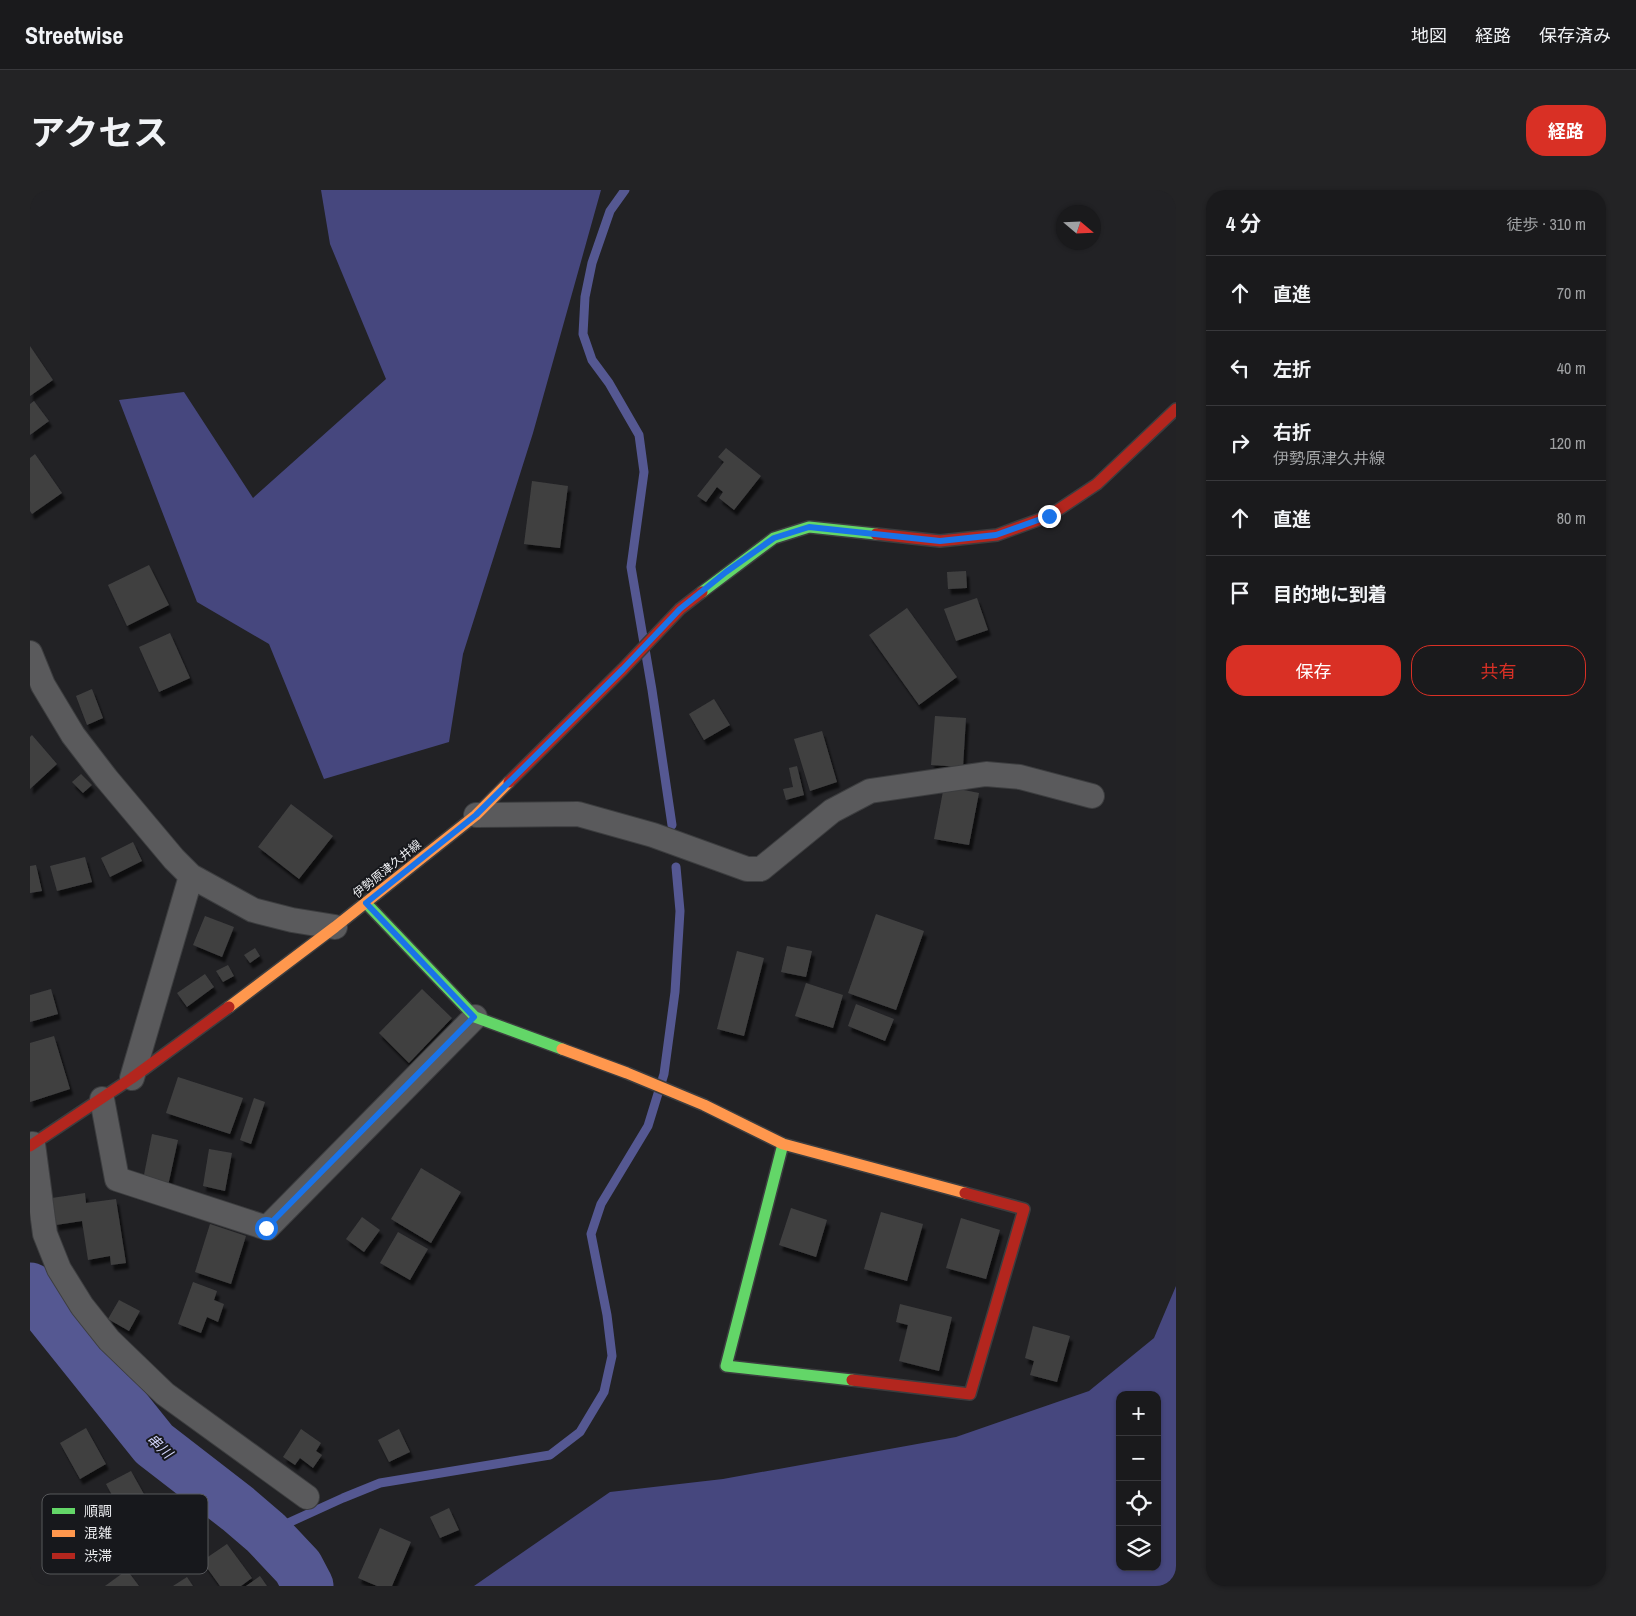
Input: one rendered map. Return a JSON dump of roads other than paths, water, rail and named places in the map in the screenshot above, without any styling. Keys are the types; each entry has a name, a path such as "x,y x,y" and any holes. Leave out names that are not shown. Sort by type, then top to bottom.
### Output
{"main road":[{"name":"伊勢原津久井線","path":"31,1145 132,1078 335,927 476,815 623,669 680,609 726,572 774,538 809,527 940,541 996,535 1049,516 1097,484 1176,409"},
{"path":"366,903 474,1017 627,1073 704,1106 783,1144 1024,1209 970,1394 726,1366 783,1144"}],"street":[{"path":"30,653 43,685 73,734 106,778 174,859 191,876 253,910 292,920 335,927"},
{"path":"476,815 578,814 653,835 747,869 761,869 832,811 870,791 986,774 1020,777 1092,796"},
{"path":"132,1078 191,876"},
{"path":"102,1099 117,1179 266,1228 474,1017"},
{"path":"31,1145 45,1234 59,1269 82,1306 109,1340 165,1394 307,1497"}],"waterway":[{"path":"625,190 610,211 592,263 585,297 583,334 592,360 609,383 639,435 644,472 631,567 672,825"},
{"path":"266,1533 380,1483 550,1455 580,1432 604,1392 612,1356 607,1315 591,1234 601,1204 648,1126 664,1074 675,992 680,911 676,867"},
{"name":"串川","path":"30,1288 154,1444 266,1533 298,1567 308,1586"}]}
